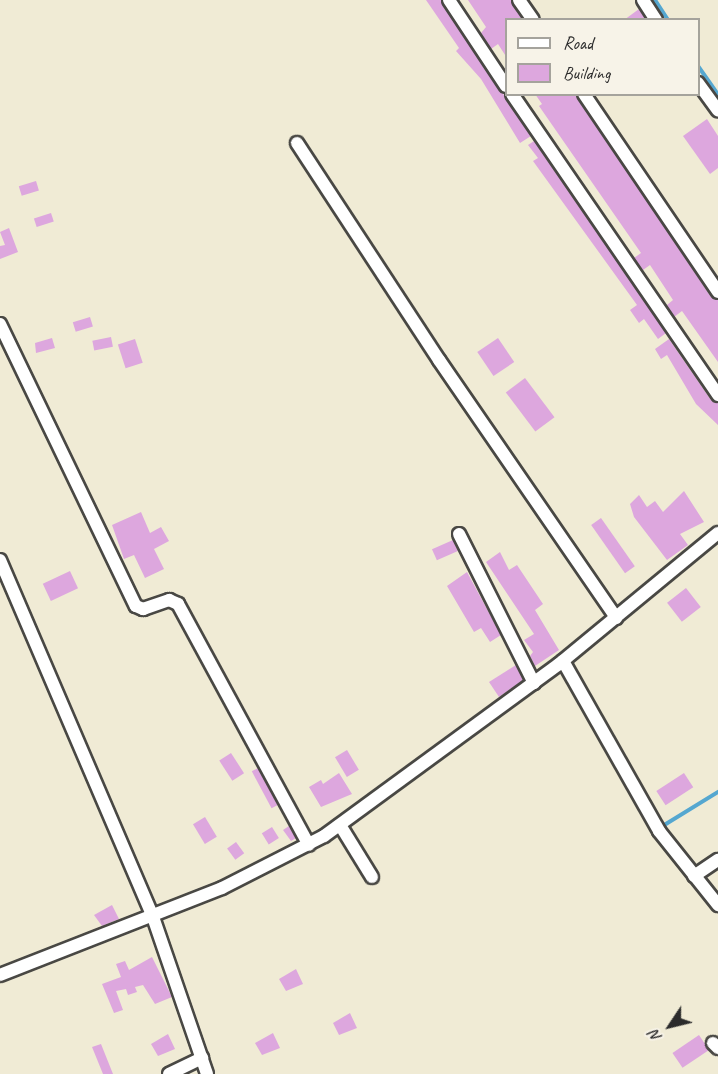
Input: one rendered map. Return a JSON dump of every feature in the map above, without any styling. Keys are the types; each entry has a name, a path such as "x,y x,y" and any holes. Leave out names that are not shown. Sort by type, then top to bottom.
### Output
{"street":[{"path":"450,0 505,83"},
{"path":"519,0 532,18"},
{"path":"642,0 655,18"},
{"path":"700,84 718,111"},
{"path":"514,96 718,395"},
{"path":"585,96 718,292"},
{"path":"297,143 432,351 616,618"},
{"path":"0,324 136,606 143,609 169,600 178,604 309,845"},
{"path":"0,975 153,917 309,845 340,825 563,661 718,532"},
{"path":"459,534 534,682"},
{"path":"0,560 4,577 153,917 207,1074"},
{"path":"563,661 642,803 694,876 718,905"},
{"path":"340,825 372,877"},
{"path":"694,876 718,860"},
{"path":"169,1074 199,1050"}],"building":[{"path":"426,0 441,0 531,136 520,143 481,79 456,51 459,48"},
{"path":"468,0 511,0 522,18 505,18 505,55 498,44 491,49 481,33 486,27"},
{"path":"639,9 645,18 627,18"},
{"path":"536,96 577,96 711,297 718,300 718,362 682,311 674,317 667,305 673,300 650,265 643,270 634,258 641,253 539,106 542,104"},
{"path":"707,119 718,136 718,168 710,174 683,136"},
{"path":"534,141 666,333 658,339 644,319 639,323 630,310 637,305 533,161 538,158 528,145"},
{"path":"36,181 39,191 22,196 19,186"},
{"path":"51,213 54,222 37,227 34,219"},
{"path":"9,228 18,252 0,259 0,246 5,245 0,232"},
{"path":"90,317 93,327 76,332 73,322"},
{"path":"111,337 113,347 94,350 92,341"},
{"path":"52,338 55,348 36,353 35,343"},
{"path":"498,338 514,362 493,376 477,352"},
{"path":"135,339 143,363 126,368 118,345"},
{"path":"669,339 711,400 718,403 718,425 696,404 667,355 661,359 655,349"},
{"path":"525,378 554,417 535,432 506,392"},
{"path":"684,491 704,522 680,534 688,545 667,560 634,517 630,504 639,495 647,507 655,501 663,512"},
{"path":"141,512 150,533 161,527 169,541 154,549 164,569 145,578 134,555 124,559 112,525"},
{"path":"601,518 635,566 625,573 591,525"},
{"path":"453,540 458,551 437,560 432,549"},
{"path":"500,552 509,570 517,565 543,604 535,610 559,650 535,666 530,656 533,652 524,640 534,634 486,562"},
{"path":"70,571 78,588 51,601 43,584"},
{"path":"467,572 501,635 490,642 481,628 474,632 447,586"},
{"path":"686,588 701,607 682,622 667,603"},
{"path":"516,665 523,680 499,697 489,682"},
{"path":"347,750 359,770 347,777 335,757"},
{"path":"231,753 244,773 232,781 219,761"},
{"path":"258,768 278,805 272,808 252,771"},
{"path":"339,773 352,794 321,807 309,787 321,780 323,784"},
{"path":"684,773 693,787 666,805 656,791"},
{"path":"205,817 217,837 205,844 193,824"},
{"path":"289,826 296,838 291,841 283,830"},
{"path":"272,827 279,838 269,844 262,833"},
{"path":"236,842 244,853 235,860 227,848"},
{"path":"112,905 119,919 102,926 94,915"},
{"path":"152,957 172,997 155,1004 143,985 135,987 137,992 128,995 126,989 116,991 123,1010 114,1013 102,984 121,977 116,964 125,961 129,970"},
{"path":"296,969 303,984 286,991 279,979"},
{"path":"350,1013 357,1028 339,1035 333,1023"},
{"path":"273,1033 280,1048 262,1055 255,1043"},
{"path":"168,1034 175,1049 158,1056 151,1044"},
{"path":"699,1035 709,1050 683,1068 672,1053"},
{"path":"101,1044 113,1074 103,1074 92,1047"}],"waterway":[{"path":"655,0 667,18"},
{"path":"700,69 718,95"},
{"path":"661,827 718,792"}]}
